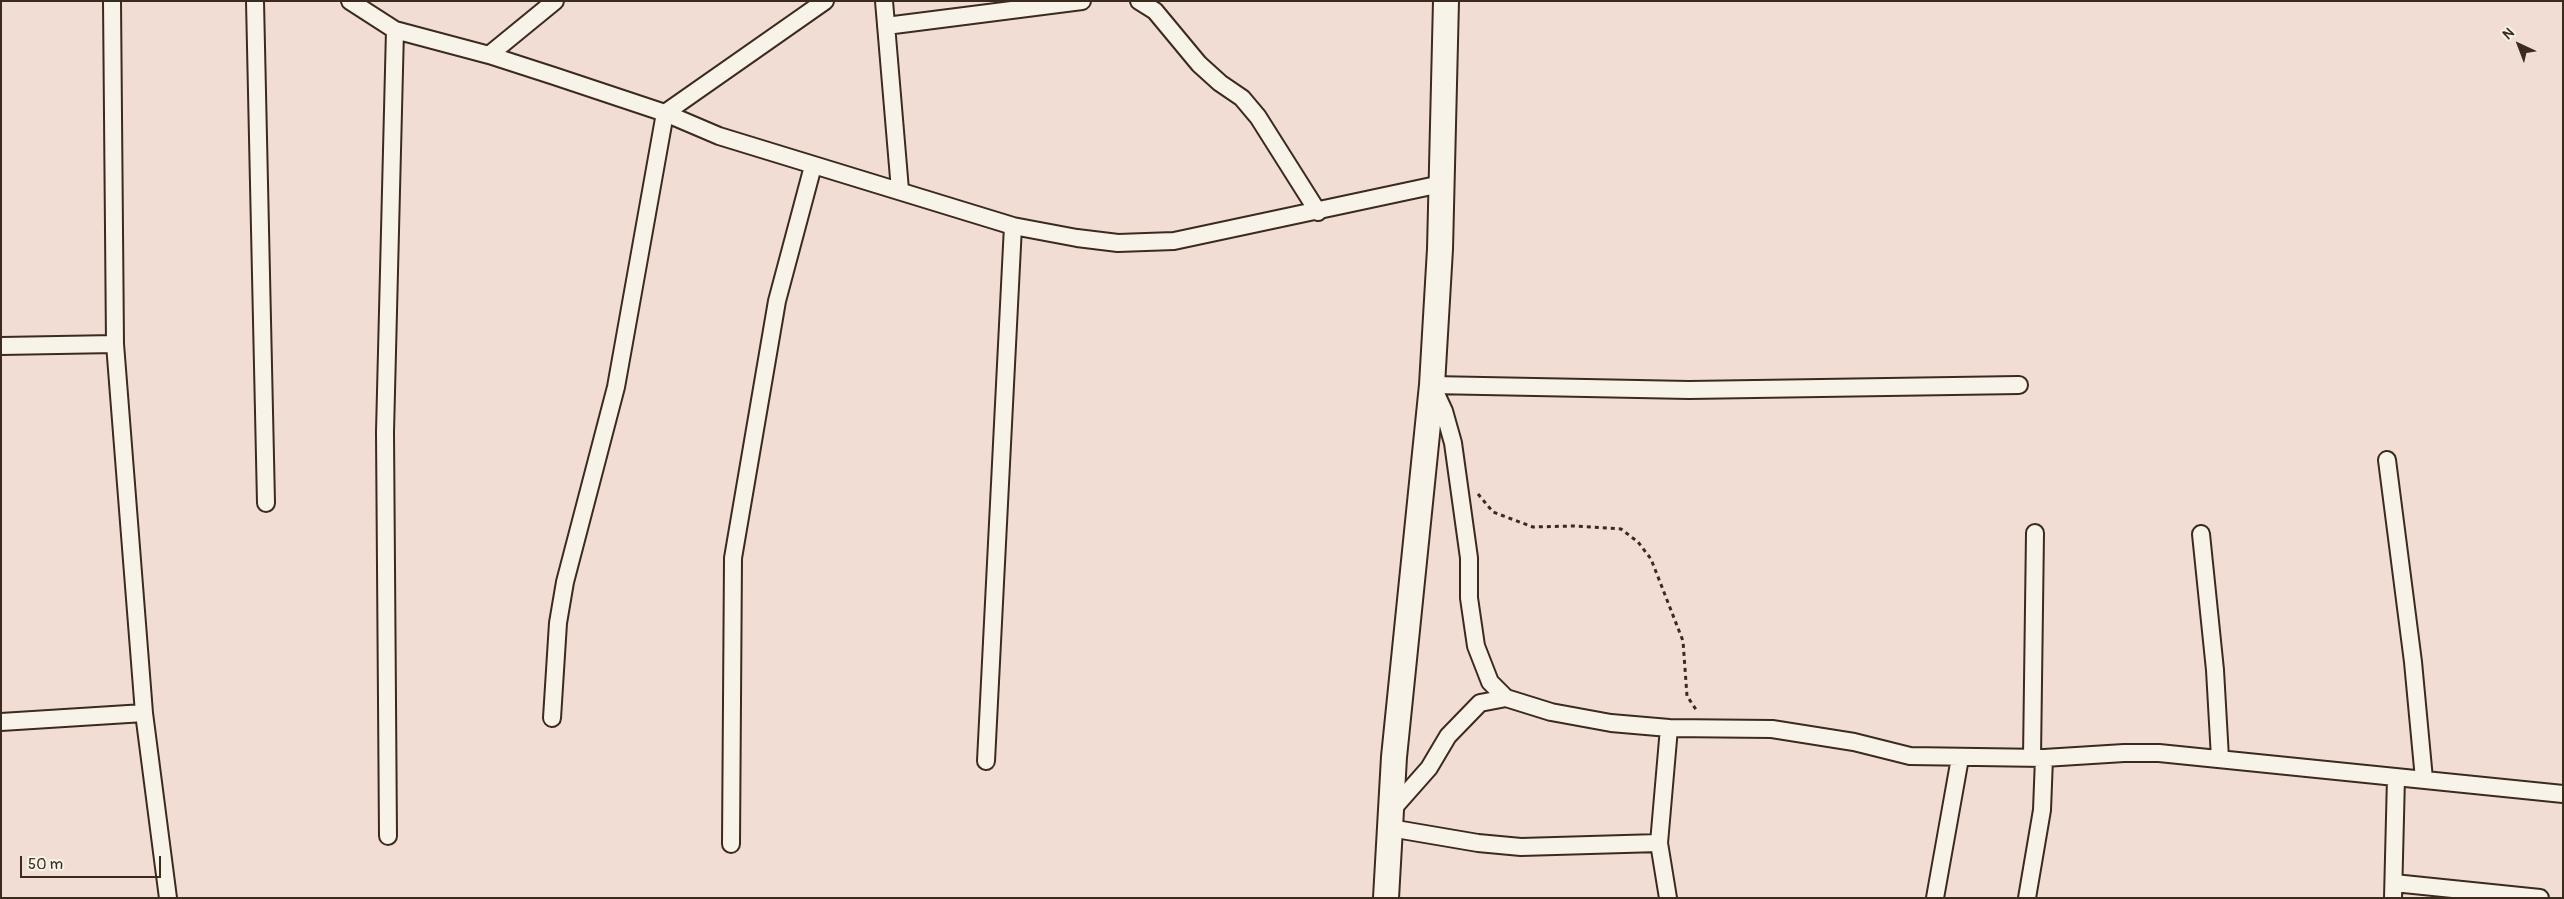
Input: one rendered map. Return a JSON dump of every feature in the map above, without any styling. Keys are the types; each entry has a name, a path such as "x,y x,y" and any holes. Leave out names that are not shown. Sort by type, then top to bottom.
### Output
{"street":[{"path":"112,1 115,344 144,713 168,898"},
{"path":"255,1 266,503"},
{"path":"350,1 395,30 489,55 665,114 718,136 1013,226 1118,243 1174,241 1318,212 1441,184"},
{"path":"489,55 556,1"},
{"path":"552,718 558,623 565,582 616,387 665,114 825,1"},
{"path":"884,1 900,190"},
{"path":"886,26 1082,1"},
{"path":"1139,1 1155,11 1199,64 1220,84 1242,98 1258,117 1318,212"},
{"path":"1386,898 1390,820 1432,385 1440,249 1446,1"},
{"path":"388,836 385,432 395,30"},
{"path":"731,844 733,558 777,301 812,166"},
{"path":"986,761 1013,226"},
{"path":"1,346 115,344"},
{"path":"1432,385 1689,390 2019,385"},
{"path":"1432,385 1444,411 1451,435 1457,469 1469,558 1469,598 1476,646 1490,682 1506,698 1551,712 1611,723 1711,730 1772,729 1854,742 1910,756 2038,758 2124,752 2220,758 2312,770 2424,779 2563,794"},
{"path":"2386,460 2413,662 2424,779"},
{"path":"2027,898 2042,810 2038,758 2035,533"},
{"path":"2201,534 2220,758"},
{"path":"1390,820 1429,768 1448,736 1480,703 1506,698"},
{"path":"1,722 144,713"},
{"path":"1668,898 1659,843 1669,728"},
{"path":"1935,898 1960,758"},
{"path":"2396,777 2394,891 2540,898"},
{"path":"1390,820 1478,843 1521,846 1659,843"}],"path":[{"path":"1457,469 1494,512 1532,527 1573,526 1621,529 1638,542 1651,559 1683,641 1687,696 1711,730"}]}
